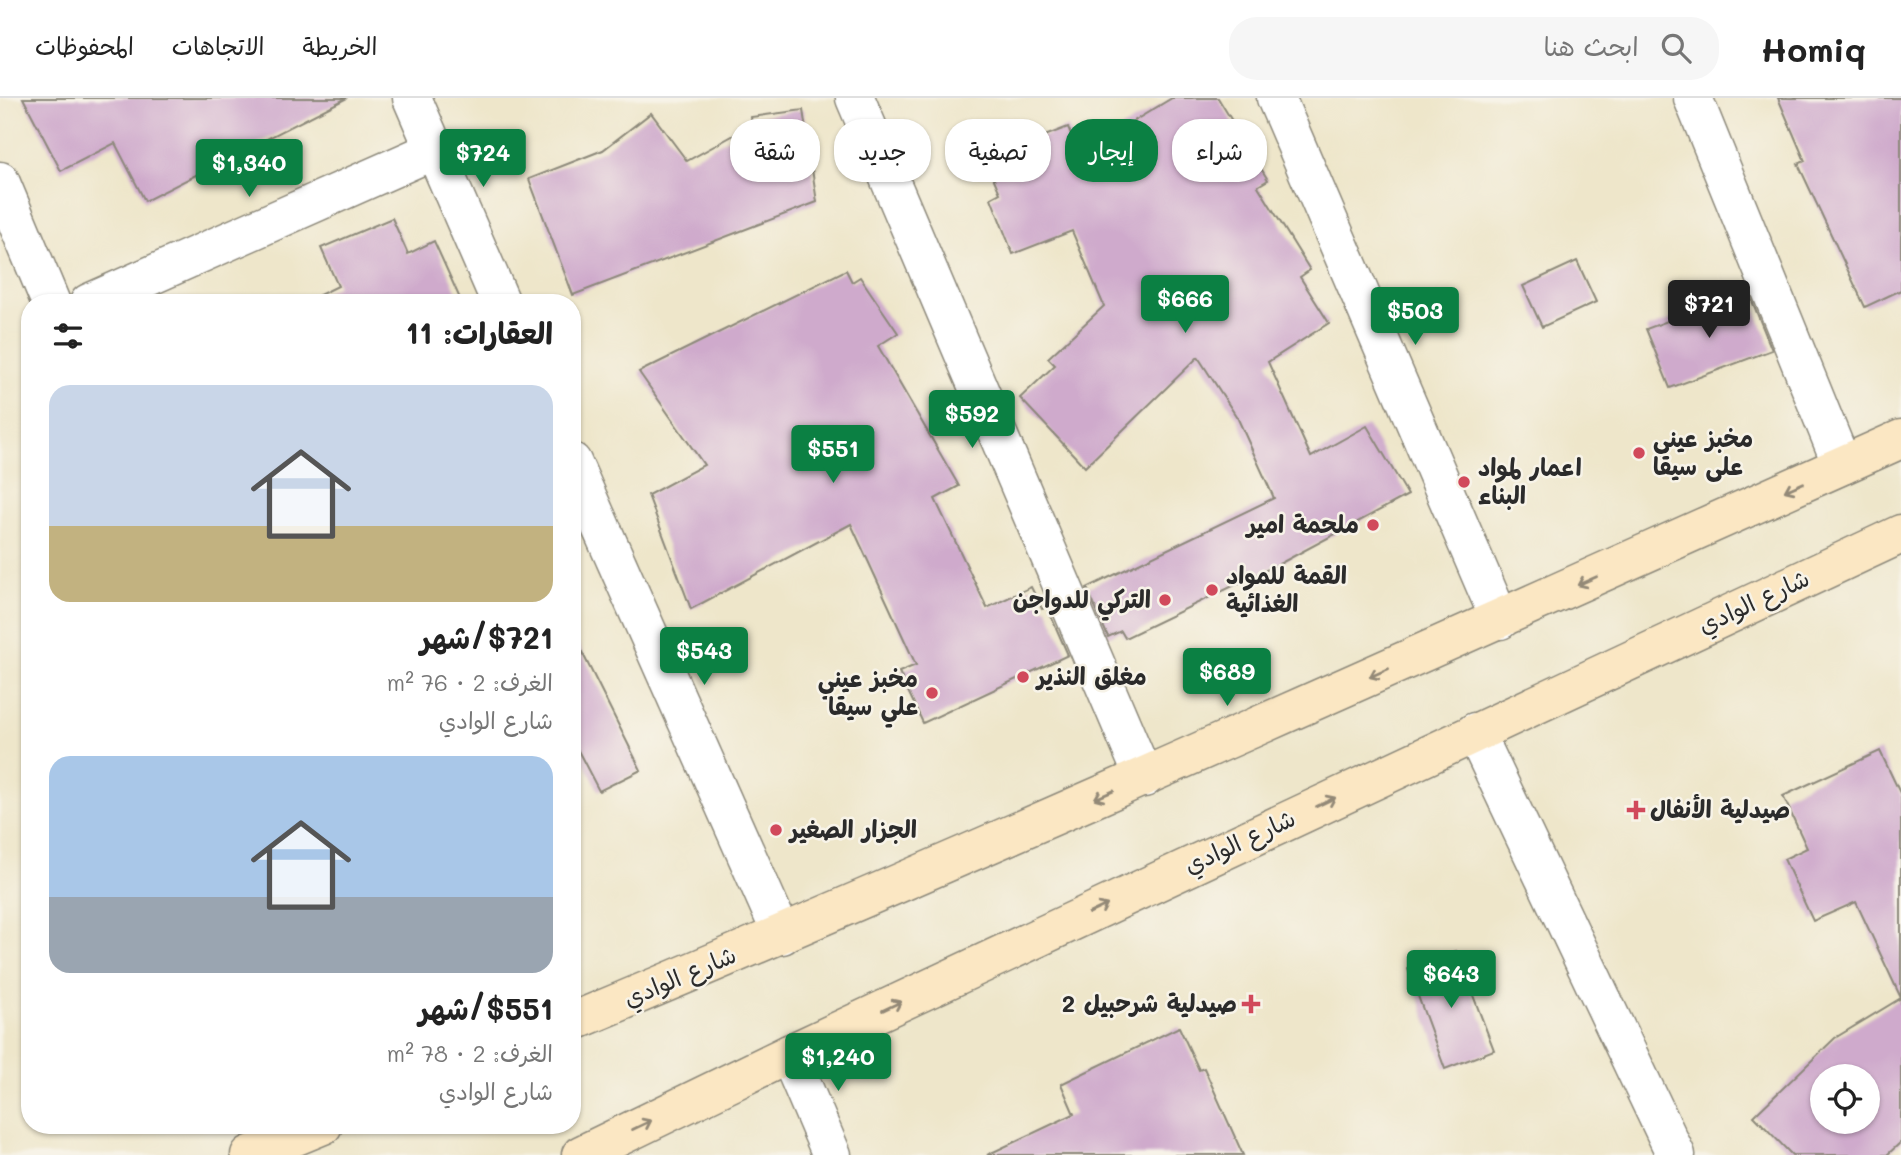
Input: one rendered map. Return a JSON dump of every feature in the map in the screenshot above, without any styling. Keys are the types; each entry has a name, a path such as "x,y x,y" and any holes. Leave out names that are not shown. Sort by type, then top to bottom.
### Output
{"main road":[{"name":"شارع الوادي","path":"581,1018 782,935 1144,778 1901,439"},
{"name":"شارع الوادي","path":"581,1155 789,1054 1901,534"},
{"path":"250,1155 301,1134"}],"street":[{"path":"412,98 497,294"},
{"path":"855,98 1144,778"},
{"path":"1276,98 1500,620"},
{"path":"1693,98 1842,465"},
{"path":"109,294 434,150"},
{"path":"0,181 47,294"},
{"path":"581,483 782,935"},
{"path":"1475,732 1676,1155"},
{"path":"789,1054 832,1155"}],"building":[{"path":"23,98 347,98 145,201 115,143 61,171"},
{"path":"1172,98 1218,98 1231,119 1172,119 1172,182 1265,182 1258,186 1310,270 1300,277 1329,323 1268,362 1311,457 1367,426 1408,495 1281,563 1125,638 1121,631 1108,637 1087,588 1274,498 1238,419 1198,357 1085,467 1020,398 1055,365 1048,358 1104,306 1072,231 1013,254 991,198 1000,193 995,182 1051,182 1051,134 1065,128 1065,182 1158,182 1158,119 1137,119"},
{"path":"1778,98 1901,98 1901,290 1865,307 1798,164 1805,161"},
{"path":"803,110 804,119 751,119"},
{"path":"651,113 687,161 730,137 730,182 814,182 817,202 573,294 529,179 603,150"},
{"path":"392,218 408,254 434,241 458,294 322,294 338,286 321,248"},
{"path":"1577,261 1596,302 1542,327 1523,286"},
{"path":"846,270 852,282 860,277 898,333 878,346 959,486 935,499 987,608 1031,587 1042,609 1047,607 1068,655 923,723 899,672 916,665 851,524 691,609 648,495 704,465 639,372"},
{"path":"1748,291 1772,350 1670,388 1646,329"},
{"path":"581,650 641,770 599,791 581,756"},
{"path":"1880,751 1901,795 1901,998 1856,902 1813,921 1784,859 1807,848 1783,796"},
{"path":"1456,951 1494,1050 1445,1069 1408,969"},
{"path":"1901,998 1901,1142 1887,1155 1792,1155 1754,1116 1835,1038"},
{"path":"1179,1027 1199,1070 1204,1068 1243,1155 987,1155 1074,1114 1061,1084"}],"place":[{"name":"مخبز عيني على سيقا","path":"1639,453"},
{"name":"اعمار لمواد البناء","path":"1464,482"},
{"name":"ملحمة امير","path":"1373,525"},
{"name":"القمة للمواد الغذائية","path":"1212,590"},
{"name":"التركي للدواجن","path":"1165,600"},
{"name":"مغلق النذير","path":"1023,677"},
{"name":"مخبز عيني علي سيقا","path":"932,693"},
{"name":"صيدلية الأنفال","path":"1636,810"},
{"name":"الجزار الصغير","path":"776,830"},
{"name":"صيدلية شرحبيل 2","path":"1251,1004"}]}
